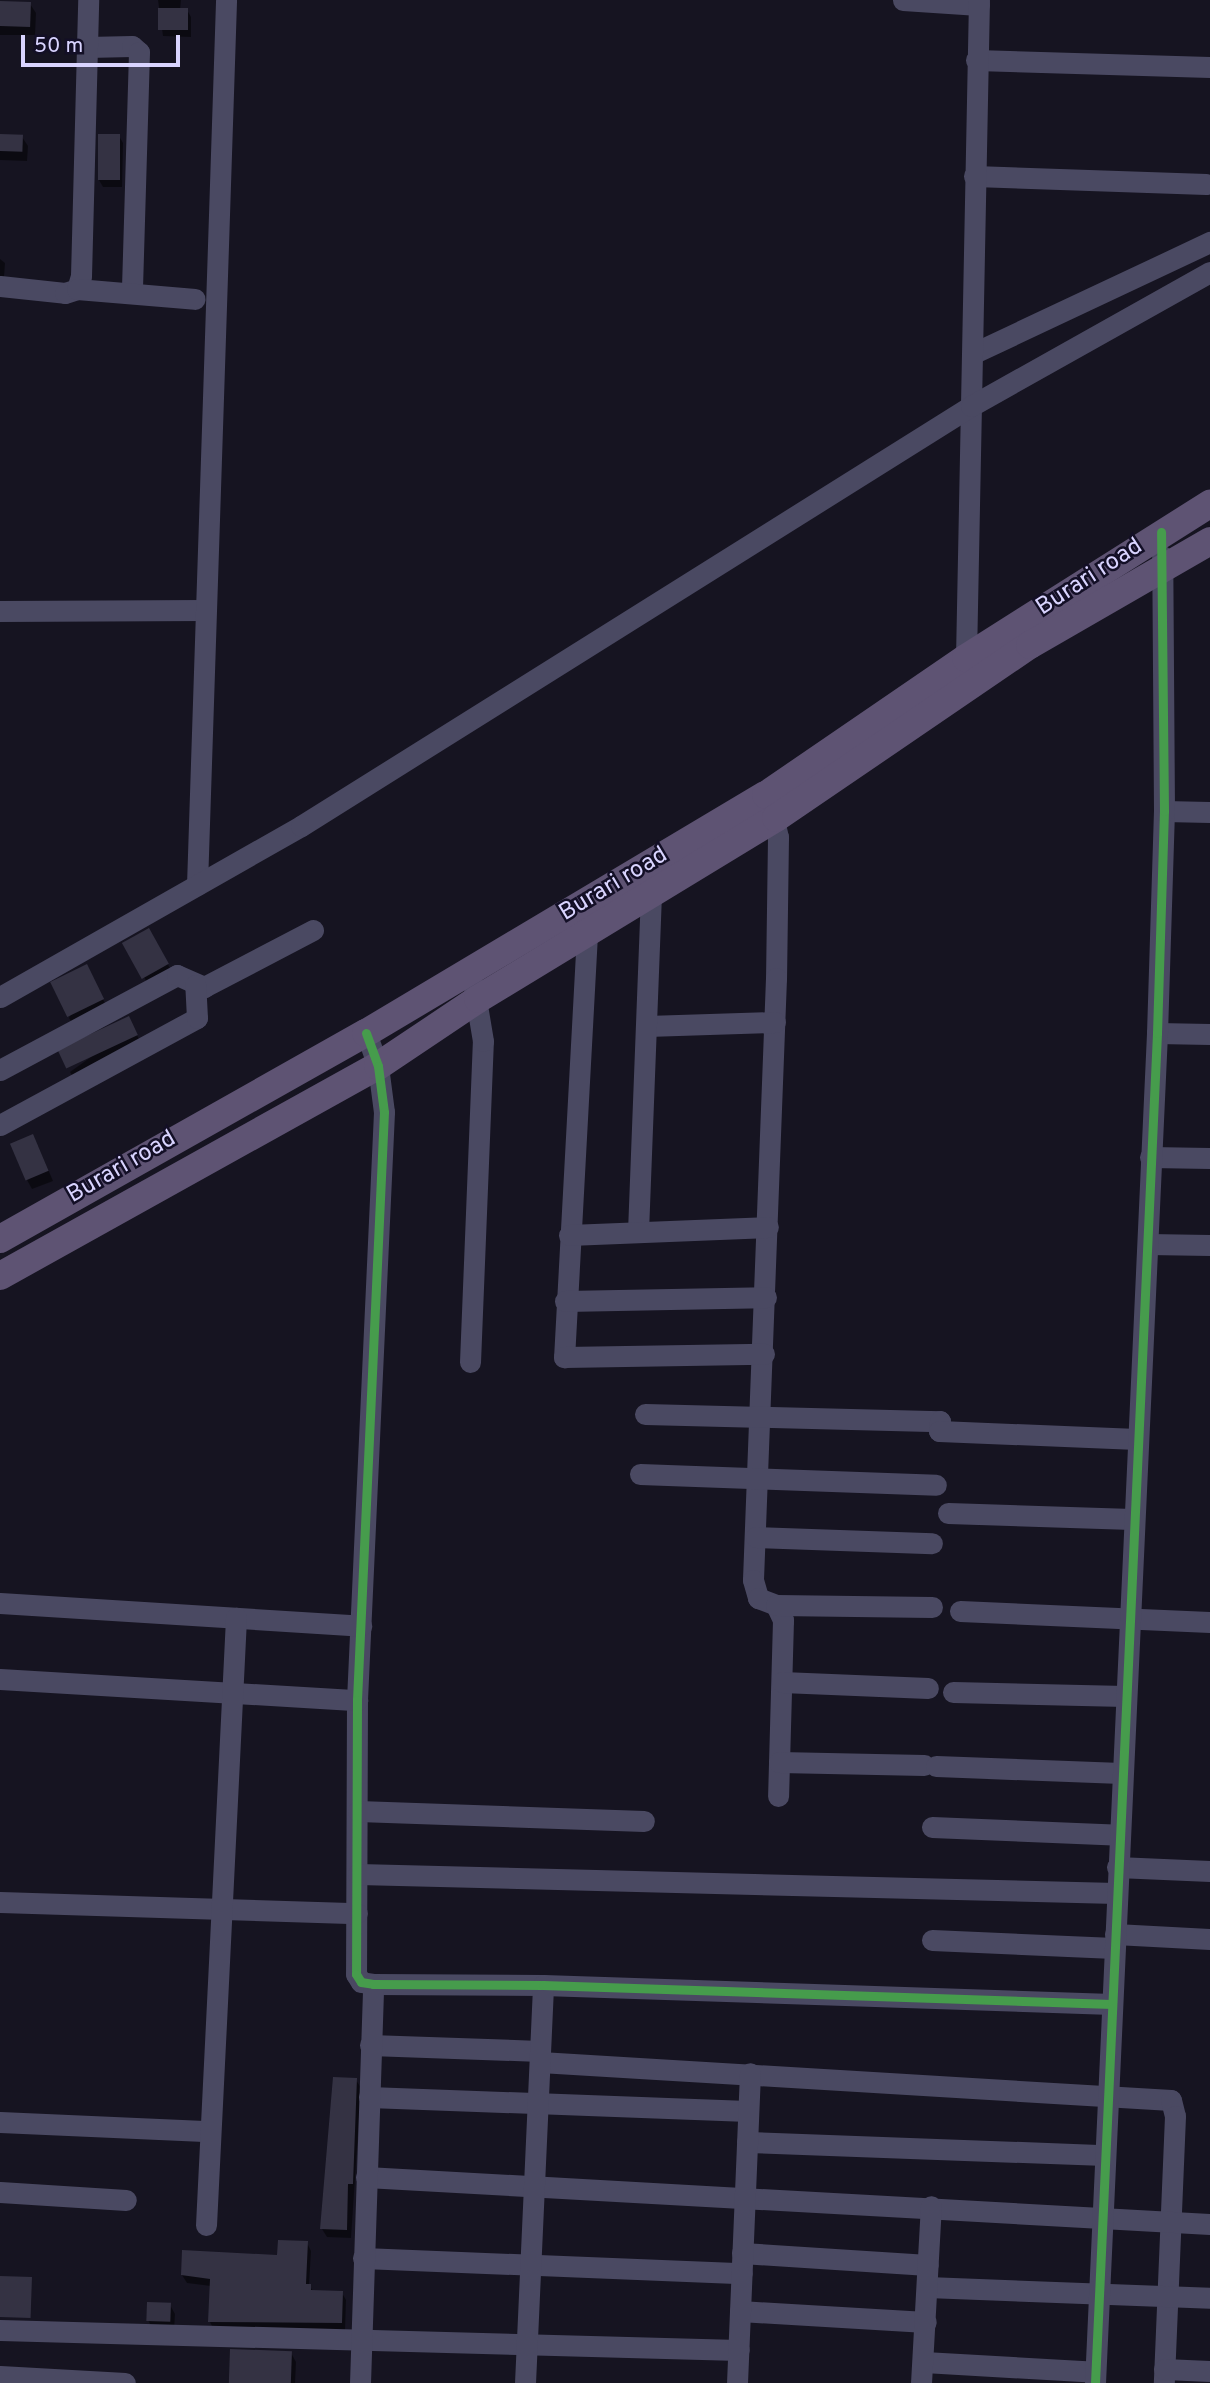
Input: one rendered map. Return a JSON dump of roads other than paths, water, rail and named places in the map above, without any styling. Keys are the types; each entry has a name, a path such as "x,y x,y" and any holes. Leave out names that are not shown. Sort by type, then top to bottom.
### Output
{"main road":[{"name":"Burari road","path":"0,1276 378,1066 478,999 651,895 771,806 973,669 1161,532 1210,504"},
{"name":"Burari road","path":"973,669 1210,541"},
{"name":"Burari road","path":"0,1239 469,972 771,806"}],"street":[{"path":"77,289 81,276 89,0"},
{"path":"197,885 226,0"},
{"path":"903,0 979,2 972,397 973,669"},
{"path":"87,47 132,46 139,52 132,293"},
{"path":"976,60 1210,67"},
{"path":"974,176 1206,184"},
{"path":"973,360 1210,242"},
{"path":"0,997 313,819 972,397 1210,272"},
{"path":"0,286 65,293 77,289 195,299"},
{"path":"931,2206 923,2372 1095,2377 1132,1519 1157,1033 1164,811 1161,532"},
{"path":"0,611 205,610"},
{"path":"771,806 775,1022 755,1591 758,1598 776,1605 932,1607"},
{"path":"1164,811 1210,813"},
{"path":"638,1232 651,895"},
{"path":"0,1070 177,975 195,985 208,985 313,930"},
{"path":"586,934 562,1347 564,1357 572,1360 764,1354"},
{"path":"469,972 478,999 483,1041 470,1362"},
{"path":"0,1125 197,1018 195,985"},
{"path":"648,1026 775,1022"},
{"path":"366,1033 378,1066 384,1112 357,1700 356,1974 361,1982 1112,2004"},
{"path":"1157,1033 1210,1034"},
{"path":"1150,1157 1210,1158"},
{"path":"569,1235 768,1227"},
{"path":"1148,1244 1210,1245"},
{"path":"565,1301 766,1297"},
{"path":"645,1414 940,1421 939,1431 1137,1440"},
{"path":"640,1474 936,1485"},
{"path":"948,1513 1132,1519"},
{"path":"756,1536 932,1543"},
{"path":"0,1603 360,1626"},
{"path":"776,1605 783,1620 778,1796"},
{"path":"960,1611 1210,1622"},
{"path":"206,2225 219,1909 236,1618"},
{"path":"0,1679 357,1700"},
{"path":"782,1682 928,1688"},
{"path":"953,1692 1125,1696"},
{"path":"779,1762 1121,1773"},
{"path":"358,1811 644,1821"},
{"path":"932,1827 1119,1835"},
{"path":"1118,1867 1210,1871"},
{"path":"358,1874 1116,1893"},
{"path":"0,1902 357,1913"},
{"path":"932,1940 1210,1939"},
{"path":"360,2383 373,1984"},
{"path":"525,2383 543,1986"},
{"path":"370,2045 750,2074 1162,2096 1175,2108 1164,2376 1210,2371"},
{"path":"737,2383 750,2074"},
{"path":"369,2097 748,2111"},
{"path":"0,2122 210,2131"},
{"path":"747,2142 1105,2155"},
{"path":"366,2177 931,2206 1210,2224"},
{"path":"0,2192 126,2200"},
{"path":"363,2258 530,2265 929,2265"},
{"path":"927,2287 1210,2298"},
{"path":"740,2311 926,2322"},
{"path":"0,2330 738,2350"},
{"path":"0,2376 125,2383"}]}
